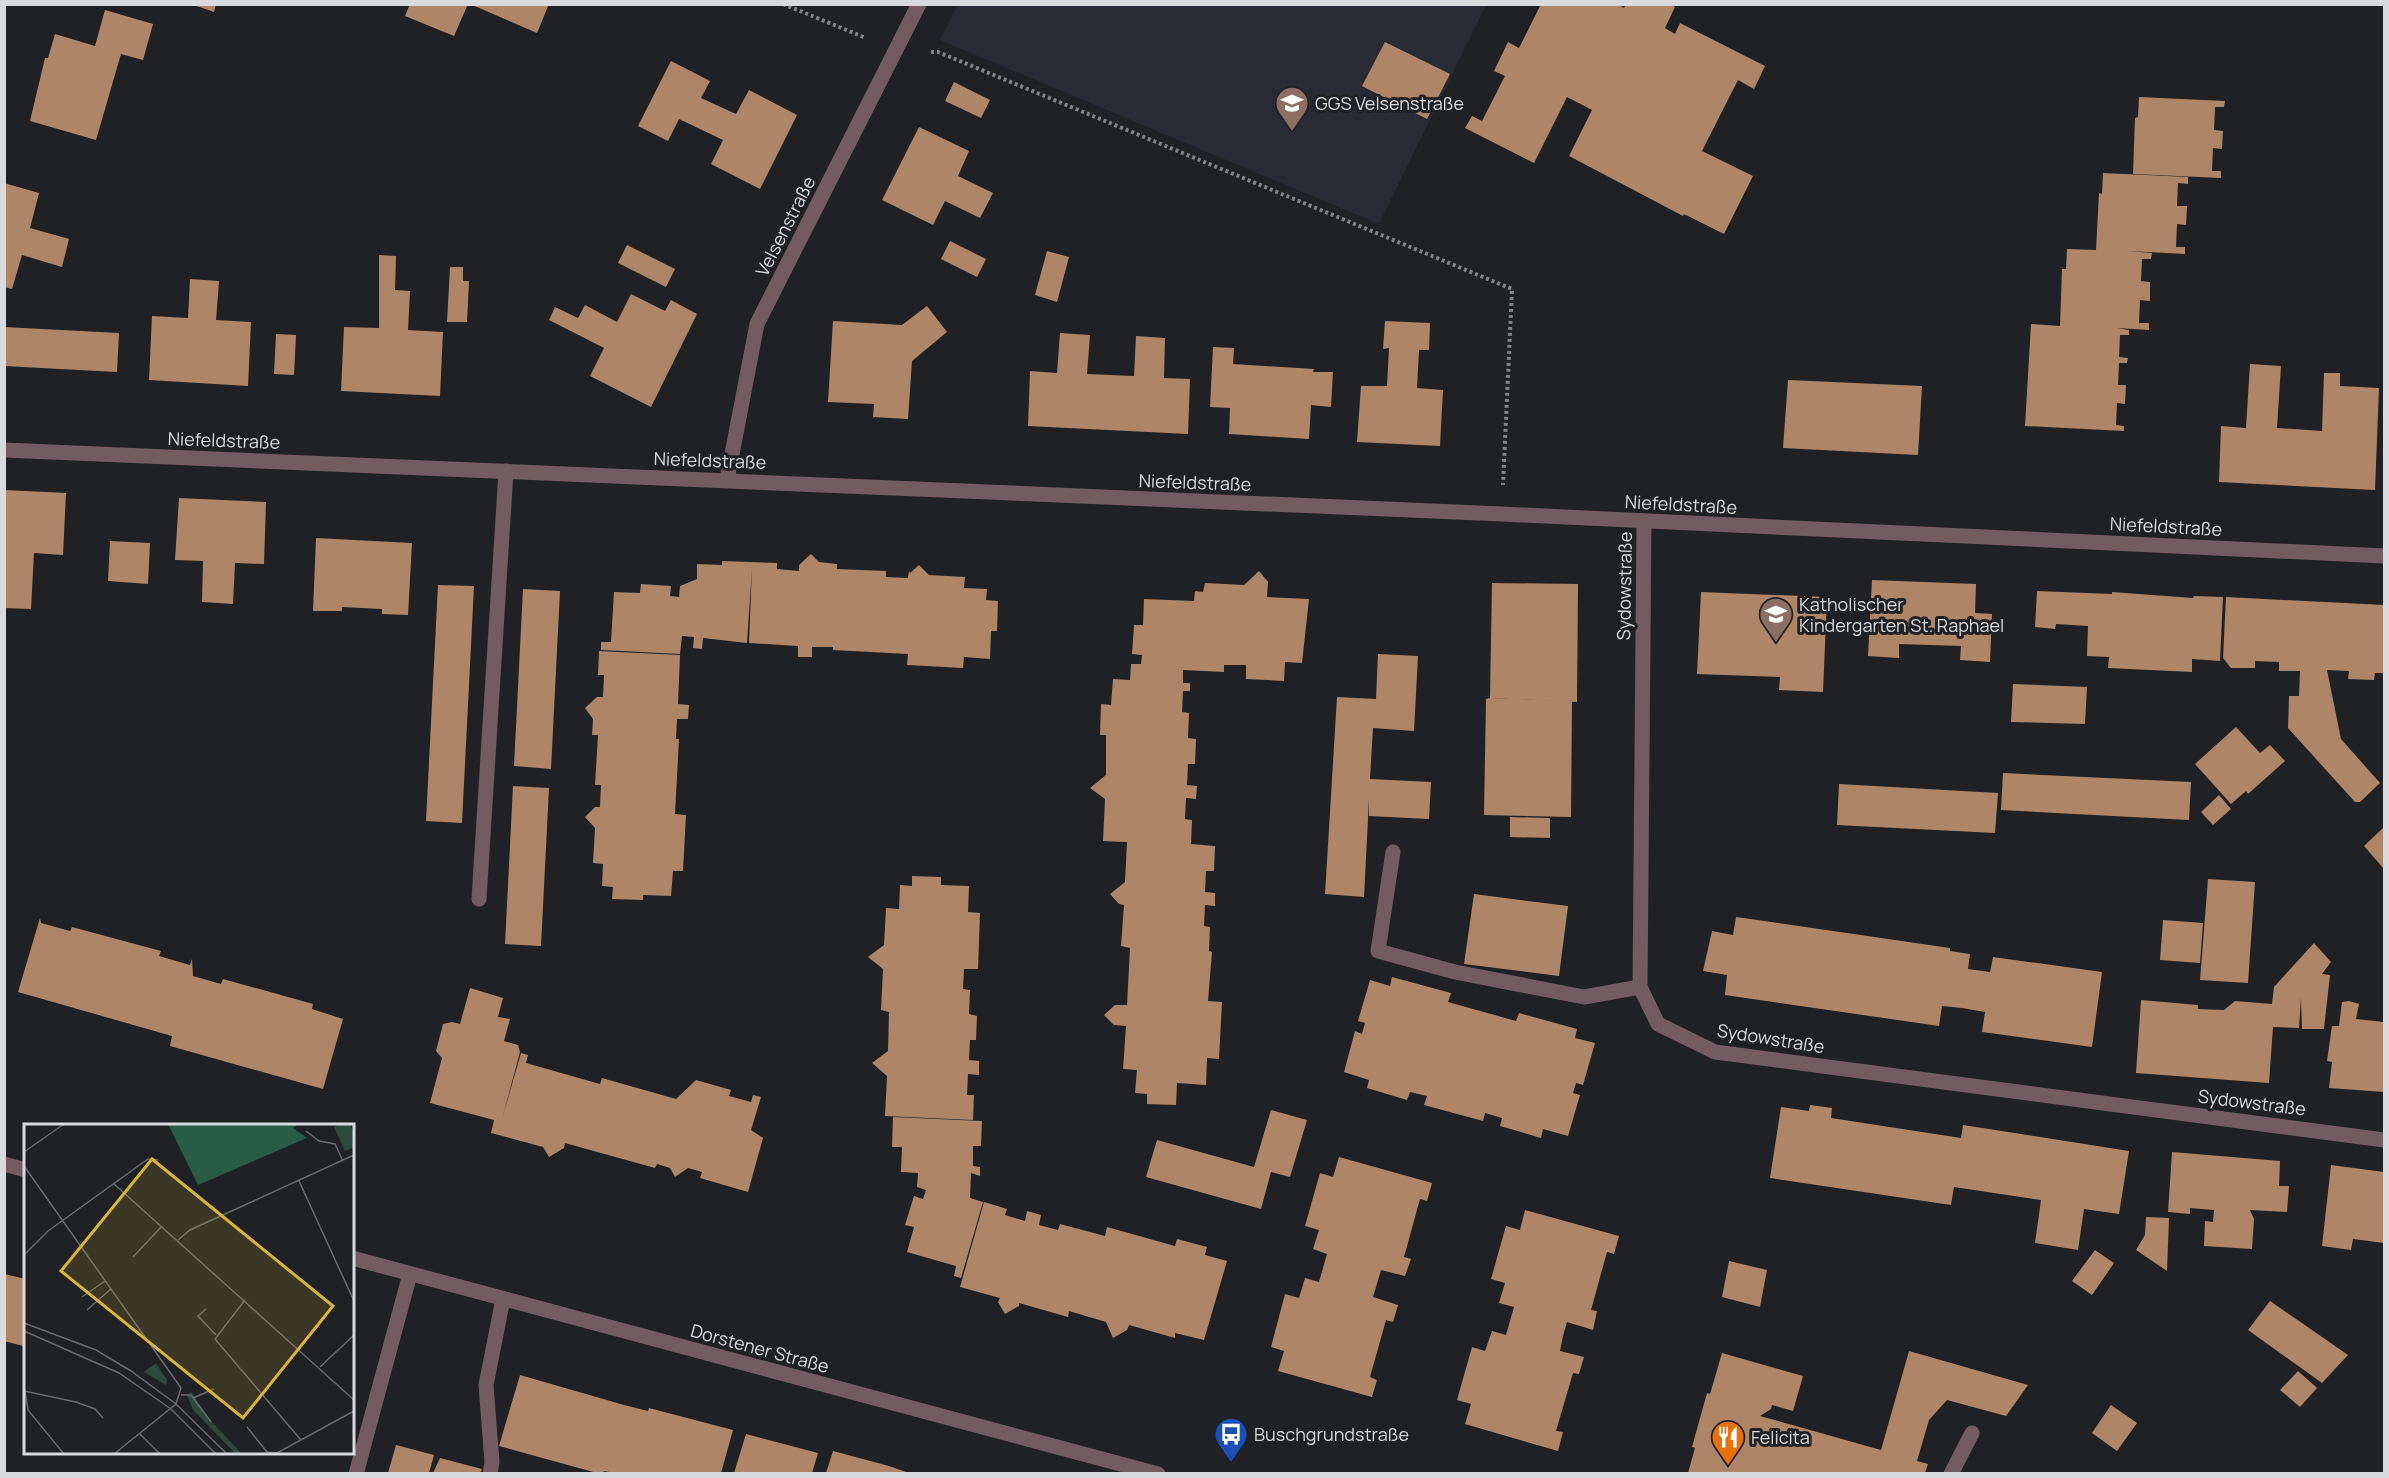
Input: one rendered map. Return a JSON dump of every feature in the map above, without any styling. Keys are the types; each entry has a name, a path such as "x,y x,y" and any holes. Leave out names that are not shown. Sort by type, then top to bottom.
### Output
{"street":[{"name":"Velsenstraße","path":"727,480 757,324 919,4"},
{"name":"Niefeldstraße","path":"4,450 1502,514 2385,556"},
{"path":"479,899 506,471"},
{"name":"Sydowstraße","path":"1644,522 1640,987 1658,1024 1716,1052 2385,1140"},
{"path":"1393,852 1378,951 1455,972 1584,998 1640,987"},
{"path":"4,1164 24,1169"},
{"name":"Dorstener Straße","path":"354,1259 1158,1473"},
{"path":"356,1473 410,1274"},
{"path":"490,1473 492,1462 486,1385 503,1299"},
{"path":"1951,1473 1972,1433"}],"path":[{"path":"783,4 896,50 938,52 1512,290 1502,514"}],"shaded area":[{"name":"GGS Velsenstraße","path":"957,5 1486,5 1379,224 940,40"}],"building":[{"path":"191,4 216,4 214,12"},
{"path":"410,4 468,4 454,36 405,16"},
{"path":"470,4 549,4 537,33"},
{"path":"1541,4 1617,4 1624,8 1626,4 1670,4 1675,7 1665,28 1675,34 1680,23 1765,66 1754,89 1738,80 1702,151 1753,176 1724,234 1684,214 1683,216 1569,156 1592,110 1567,97 1534,163 1465,128 1472,116 1482,121 1505,76 1494,71 1508,42 1519,48"},
{"path":"105,10 153,24 143,60 121,54 96,140 30,121 45,58 48,58 55,34 95,46"},
{"path":"1385,42 1450,74 1427,119 1362,86"},
{"path":"671,61 710,81 701,98 736,114 749,90 797,115 760,189 711,164 723,140 679,119 668,141 638,126"},
{"path":"954,82 990,100 981,118 945,101"},
{"path":"2139,97 2225,101 2224,107 2215,107 2214,130 2223,131 2222,149 2213,148 2212,171 2221,171 2221,178 2133,174 2135,118 2138,117"},
{"path":"919,127 969,151 958,176 993,193 980,218 945,201 933,225 882,200"},
{"path":"2103,173 2188,177 2188,184 2178,183 2177,206 2187,206 2186,225 2177,224 2176,247 2185,247 2185,254 2128,251 2152,253 2151,259 2142,259 2141,281 2150,282 2150,301 2140,300 2139,323 2149,323 2149,330 2117,328 2129,330 2129,335 2120,335 2119,357 2128,358 2127,363 2119,363 2118,385 2126,385 2125,404 2117,403 2116,425 2124,426 2124,431 2025,426 2031,324 2060,326 2062,269 2066,269 2067,249 2096,250 2099,193 2102,194"},
{"path":"4,183 39,193 30,228 69,239 62,267 22,255 12,289 4,287"},
{"path":"950,241 986,259 977,277 941,259"},
{"path":"627,245 675,269 666,287 618,263"},
{"path":"1047,251 1069,257 1057,302 1035,295"},
{"path":"379,255 396,256 395,290 410,291 408,330 443,332 440,396 341,391 344,327 379,328"},
{"path":"450,267 463,267 463,281 469,281 467,322 447,322"},
{"path":"190,279 219,281 216,320 251,322 248,386 149,380 152,316 188,318"},
{"path":"631,294 665,311 671,300 697,314 651,407 590,376 604,348 549,320 555,307 578,318 585,305 617,322"},
{"path":"927,306 947,332 912,361 908,419 873,417 874,404 828,402 833,321 902,325"},
{"path":"1385,321 1430,323 1429,350 1419,350 1417,388 1443,390 1440,446 1357,442 1361,386 1387,386 1389,348 1383,349"},
{"path":"4,327 119,333 117,372 4,366"},
{"path":"1060,333 1090,335 1087,374 1134,376 1136,336 1165,338 1164,378 1190,379 1188,434 1028,426 1030,371 1057,373"},
{"path":"276,334 296,335 294,375 274,374"},
{"path":"1213,347 1234,348 1233,364 1333,372 1331,407 1311,405 1309,439 1229,434 1230,408 1210,407"},
{"path":"2250,364 2281,366 2277,428 2322,431 2324,373 2340,373 2340,386 2379,388 2375,490 2219,482 2221,426 2246,428"},
{"path":"1788,380 1922,386 1918,455 1783,448"},
{"path":"4,490 66,493 63,555 34,553 31,609 4,608"},
{"path":"179,498 266,502 264,564 235,563 233,604 202,602 203,561 175,560"},
{"path":"316,538 412,543 408,615 382,614 382,609 342,607 342,611 313,611"},
{"path":"110,541 150,543 148,584 108,581"},
{"path":"811,554 819,562 837,564 837,569 886,571 886,577 908,578 909,571 910,573 919,565 929,575 965,577 964,588 987,589 986,600 998,601 997,631 991,631 990,659 964,657 963,668 907,665 908,654 812,647 812,657 798,657 798,646 749,643 752,567 747,643 703,638 702,649 693,648 694,637 682,636 680,654 601,650 601,642 611,642 614,592 640,593 641,584 671,586 670,596 679,597 680,586 697,579 697,564 722,565 722,561 777,563 777,569 799,571 799,565"},
{"path":"1259,571 1268,582 1267,597 1309,599 1302,663 1285,662 1284,681 1246,679 1246,665 1224,665 1224,672 1183,670 1183,683 1190,683 1190,691 1183,691 1182,712 1189,713 1188,738 1196,739 1195,764 1188,764 1187,785 1197,786 1196,799 1186,798 1185,819 1192,820 1191,844 1215,846 1214,871 1206,871 1205,892 1215,893 1215,906 1205,905 1204,926 1210,927 1209,951 1212,952 1208,1001 1222,1002 1219,1059 1207,1058 1206,1085 1177,1083 1176,1105 1147,1104 1147,1094 1135,1093 1137,1070 1123,1069 1126,1026 1114,1025 1104,1015 1115,1005 1127,1005 1130,948 1121,946 1124,905 1119,904 1110,894 1125,882 1127,842 1103,841 1105,799 1090,788 1106,775 1106,735 1100,735 1101,704 1111,705 1113,679 1130,680 1131,664 1141,664 1142,655 1132,654 1134,625 1143,625 1144,599 1194,601 1195,591 1203,592 1205,583 1244,585"},
{"path":"1872,580 1976,584 1975,613 1992,614 1990,662 1960,660 1961,646 1899,644 1899,658 1868,656"},
{"path":"1492,583 1578,584 1577,702 1490,698"},
{"path":"438,585 474,586 462,823 426,821"},
{"path":"523,589 560,591 551,769 514,766"},
{"path":"2037,591 2112,594 2112,592 2193,598 2194,596 2223,597 2220,661 2192,659 2192,672 2108,668 2109,657 2087,656 2088,626 2056,624 2055,629 2035,627"},
{"path":"1701,592 1827,597 1823,692 1779,690 1780,677 1697,674"},
{"path":"2226,597 2384,605 2384,673 2375,673 2374,680 2348,679 2349,671 2327,670 2341,739 2380,783 2360,802 2355,802 2288,728 2289,696 2299,696 2300,671 2279,671 2279,662 2255,661 2255,668 2231,668 2223,658"},
{"path":"599,651 680,655 678,704 689,705 688,719 677,719 676,739 679,739 675,814 686,815 683,871 673,871 671,896 643,895 643,900 612,899 613,887 602,886 603,864 593,863 595,828 585,817 595,807 600,807 601,785 595,785 598,735 592,735 593,719 585,708 597,697 603,697 604,675 598,675"},
{"path":"1378,654 1418,656 1414,731 1373,728 1370,779 1431,782 1429,819 1369,816 1369,799 1364,897 1325,894 1337,697 1376,699"},
{"path":"2013,684 2087,687 2085,724 2011,722"},
{"path":"1486,699 1572,701 1571,817 1484,815"},
{"path":"2236,727 2260,753 2270,745 2285,761 2248,794 2246,791 2231,804 2195,764"},
{"path":"2003,773 2191,782 2189,820 2001,810"},
{"path":"1839,784 1998,793 1995,833 1837,825"},
{"path":"513,786 549,788 541,946 505,944"},
{"path":"2219,795 2231,809 2213,825 2201,812"},
{"path":"1510,817 1550,818 1550,838 1510,837"},
{"path":"2384,827 2384,869 2364,846"},
{"path":"912,876 941,877 941,885 969,886 968,912 980,913 978,969 964,969 963,989 970,990 969,1014 977,1016 976,1040 970,1040 969,1060 979,1061 979,1075 968,1074 967,1095 974,1095 973,1120 885,1116 887,1076 872,1063 888,1051 889,1012 881,1010 883,969 868,957 884,945 886,908 899,909 900,885 912,886"},
{"path":"2208,879 2255,882 2248,983 2200,980"},
{"path":"1474,894 1568,906 1559,976 1464,964"},
{"path":"1736,917 1950,948 1950,951 1970,954 1968,969 1990,972 1993,957 2102,972 2092,1047 1982,1032 1985,1012 1962,1008 1942,1006 1939,1026 1725,995 1727,975 1703,971 1712,931 1733,935"},
{"path":"40,918 41,923 70,931 72,927 161,951 159,956 190,965 192,959 193,976 221,984 223,979 313,1004 312,1009 343,1019 323,1089 170,1046 172,1036 18,992"},
{"path":"2163,920 2203,923 2200,963 2160,960"},
{"path":"2314,943 2331,962 2322,974 2330,975 2324,1029 2302,1029 2301,998 2299,1028 2273,1027 2269,1083 2136,1073 2141,1000 2198,1005 2198,1009 2224,1010 2235,1001 2272,1004 2274,987"},
{"path":"1392,977 1451,993 1448,1002 1516,1021 1519,1013 1577,1029 1575,1038 1595,1043 1583,1085 1576,1083 1573,1093 1580,1095 1568,1136 1543,1129 1541,1138 1500,1126 1502,1118 1485,1113 1483,1121 1424,1105 1427,1096 1410,1092 1407,1100 1367,1088 1369,1080 1344,1072 1355,1031 1362,1034 1365,1023 1358,1021 1370,980 1390,986"},
{"path":"470,988 503,998 498,1017 510,1019 504,1041 518,1045 520,1052 502,1119 521,1053 528,1055 526,1063 600,1084 602,1078 676,1099 696,1080 731,1090 729,1096 751,1102 753,1095 761,1097 751,1130 763,1138 748,1192 700,1178 702,1172 688,1168 675,1177 670,1168 657,1164 655,1168 565,1143 564,1148 549,1157 543,1147 491,1133 494,1120 430,1103 442,1058 436,1051 443,1024 452,1022 460,1024"},
{"path":"2349,1001 2359,1004 2356,1019 2384,1022 2384,1092 2329,1088 2332,1062 2327,1061 2332,1026 2339,1026 2342,1002"},
{"path":"1810,1105 1832,1108 1831,1118 1961,1138 1963,1125 2129,1151 2119,1214 2084,1209 2078,1250 2035,1243 2041,1200 1954,1187 1951,1205 1770,1178 1781,1107 1809,1111"},
{"path":"1271,1110 1307,1120 1290,1177 1271,1172 1261,1209 1146,1177 1157,1140 1254,1167"},
{"path":"893,1117 982,1121 981,1146 973,1146 973,1166 980,1167 980,1176 971,1173 970,1198 983,1202 961,1278 954,1276 956,1266 907,1252 914,1227 905,1225 914,1196 923,1199 926,1190 917,1187 918,1173 901,1172 902,1147 892,1147"},
{"path":"2172,1152 2280,1161 2279,1186 2289,1186 2287,1212 2250,1210 2254,1219 2252,1249 2204,1246 2205,1221 2213,1222 2214,1210 2190,1208 2190,1214 2168,1212"},
{"path":"1339,1157 1432,1183 1427,1201 1420,1199 1404,1257 1411,1259 1405,1276 1381,1270 1373,1297 1398,1305 1393,1322 1386,1320 1370,1377 1377,1380 1372,1397 1278,1371 1284,1351 1271,1347 1285,1294 1299,1298 1305,1278 1319,1282 1327,1254 1313,1249 1319,1230 1305,1226 1320,1173 1333,1177"},
{"path":"2331,1165 2384,1172 2384,1243 2353,1239 2351,1250 2322,1246"},
{"path":"984,1202 1007,1209 1005,1215 1025,1221 1027,1211 1041,1215 1039,1225 1058,1230 1060,1224 1105,1236 1107,1227 1175,1246 1177,1239 1207,1247 1205,1255 1227,1261 1204,1340 1175,1333 1175,1338 1129,1325 1127,1330 1113,1338 1106,1322 1069,1311 1068,1317 1019,1303 1019,1306 1005,1314 998,1302 1000,1298 960,1287"},
{"path":"1525,1210 1619,1236 1614,1254 1607,1252 1591,1310 1597,1311 1593,1330 1567,1322 1563,1336 1560,1351 1584,1357 1579,1374 1573,1373 1556,1431 1563,1432 1558,1451 1465,1424 1471,1404 1457,1400 1472,1347 1485,1351 1492,1331 1506,1335 1514,1307 1499,1303 1505,1283 1491,1279 1506,1226 1520,1230"},
{"path":"2146,1217 2169,1218 2167,1271 2136,1250 2145,1235"},
{"path":"2095,1250 2114,1263 2092,1295 2072,1281"},
{"path":"1729,1261 1767,1270 1760,1307 1722,1297"},
{"path":"4,1274 24,1279 24,1345 4,1341"},
{"path":"2270,1301 2348,1355 2322,1383 2248,1330"},
{"path":"1909,1351 2028,1385 2006,1416 1947,1400 1929,1420 1917,1461 1928,1464 1925,1473 1688,1473 1695,1448 1692,1447 1707,1393 1710,1394 1722,1353 1803,1376 1793,1411 1772,1405 1771,1409 1760,1416 1881,1450"},
{"path":"2298,1371 2317,1388 2300,1407 2280,1390"},
{"path":"520,1375 624,1405 648,1411 649,1408 733,1430 721,1473 615,1473 604,1471 597,1473 499,1446"},
{"path":"2111,1405 2137,1423 2117,1451 2092,1433"},
{"path":"746,1434 818,1453 812,1473 734,1473"},
{"path":"396,1445 434,1455 429,1473 388,1473"},
{"path":"833,1451 889,1466 909,1473 826,1473"},
{"path":"440,1458 482,1469 480,1473 433,1473"}],"place":[{"name":"GGS Velsenstraße","path":"1292,132"},
{"name":"Katholischer Kindergarten St. Raphael","path":"1776,643"},
{"name":"Buschgrundstraße","path":"1231,1463"},
{"name":"Felicita","path":"1728,1466"}]}
